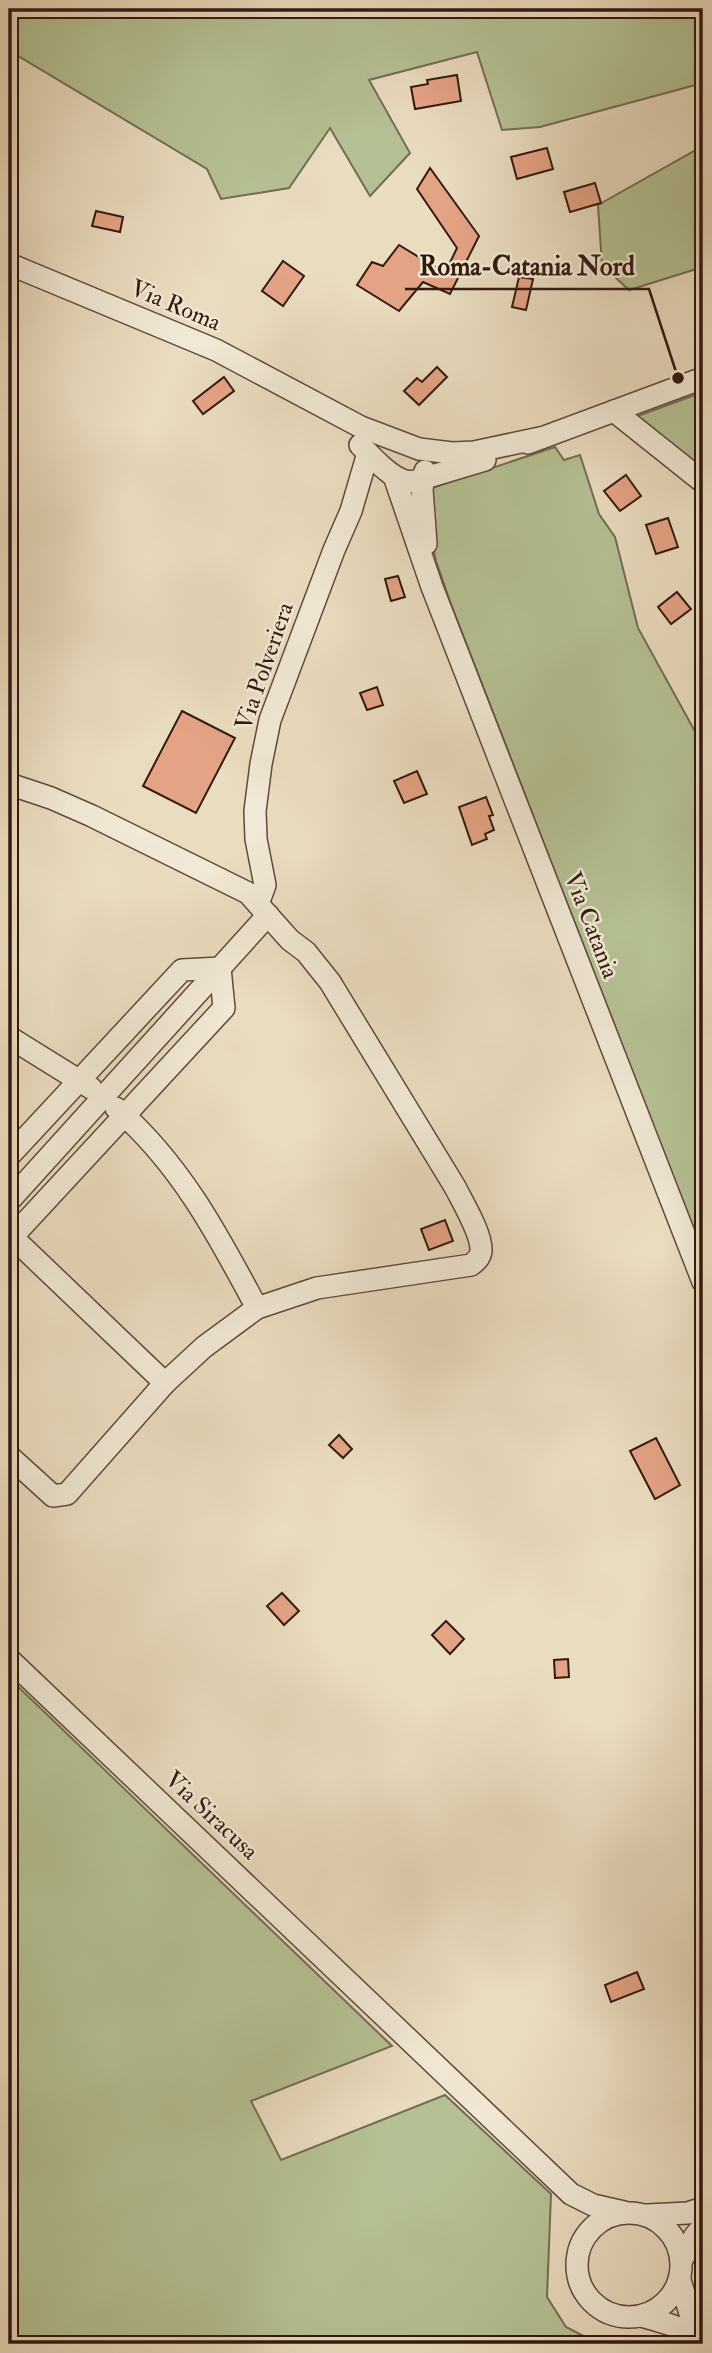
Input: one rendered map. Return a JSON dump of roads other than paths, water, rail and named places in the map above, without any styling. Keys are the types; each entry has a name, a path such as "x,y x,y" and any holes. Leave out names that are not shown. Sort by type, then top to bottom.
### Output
{"street":[{"name":"Via Roma","path":"9,264 216,350 319,406"},
{"path":"319,406 368,453 404,482 494,457 697,380"},
{"path":"319,406 384,437 416,448 426,459 422,477 422,510 432,587"},
{"path":"614,411 703,482"},
{"path":"432,587 393,474 390,460 396,450 407,446 452,453 474,452 540,438"},
{"name":"Via Polveriera","path":"263,910 265,885 256,839 255,811 270,720 351,511 368,453"},
{"name":"Via Catania","path":"432,587 703,1282"},
{"path":"9,784 51,798 131,834 248,893 290,940 306,951 330,982 455,1187 468,1213 481,1251 479,1259 471,1265 317,1288 257,1308 204,1347 165,1383 67,1494 53,1496 9,1456"},
{"path":"9,1201 220,968 263,910"},
{"path":"9,1156 182,970 220,968"},
{"path":"165,1383 12,1243 224,1008 220,968"},
{"path":"9,1037 102,1096 125,1115 162,1154 223,1242 257,1308"},
{"name":"Via Siracusa","path":"9,1659 571,2194"},
{"path":"571,2194 593,2205 635,2213 663,2224 676,2240 681,2270 700,2339"},
{"path":"571,2194 578,2218 576,2272 584,2292 598,2308 619,2317 641,2316 658,2309 671,2296 694,2237 703,2226"},
{"path":"578,2251 587,2232 604,2218 635,2213 688,2213 703,2208"},
{"path":"641,2316 700,2339"}],"place":[{"name":"Roma-Catania Nord","path":"678,378"}]}
